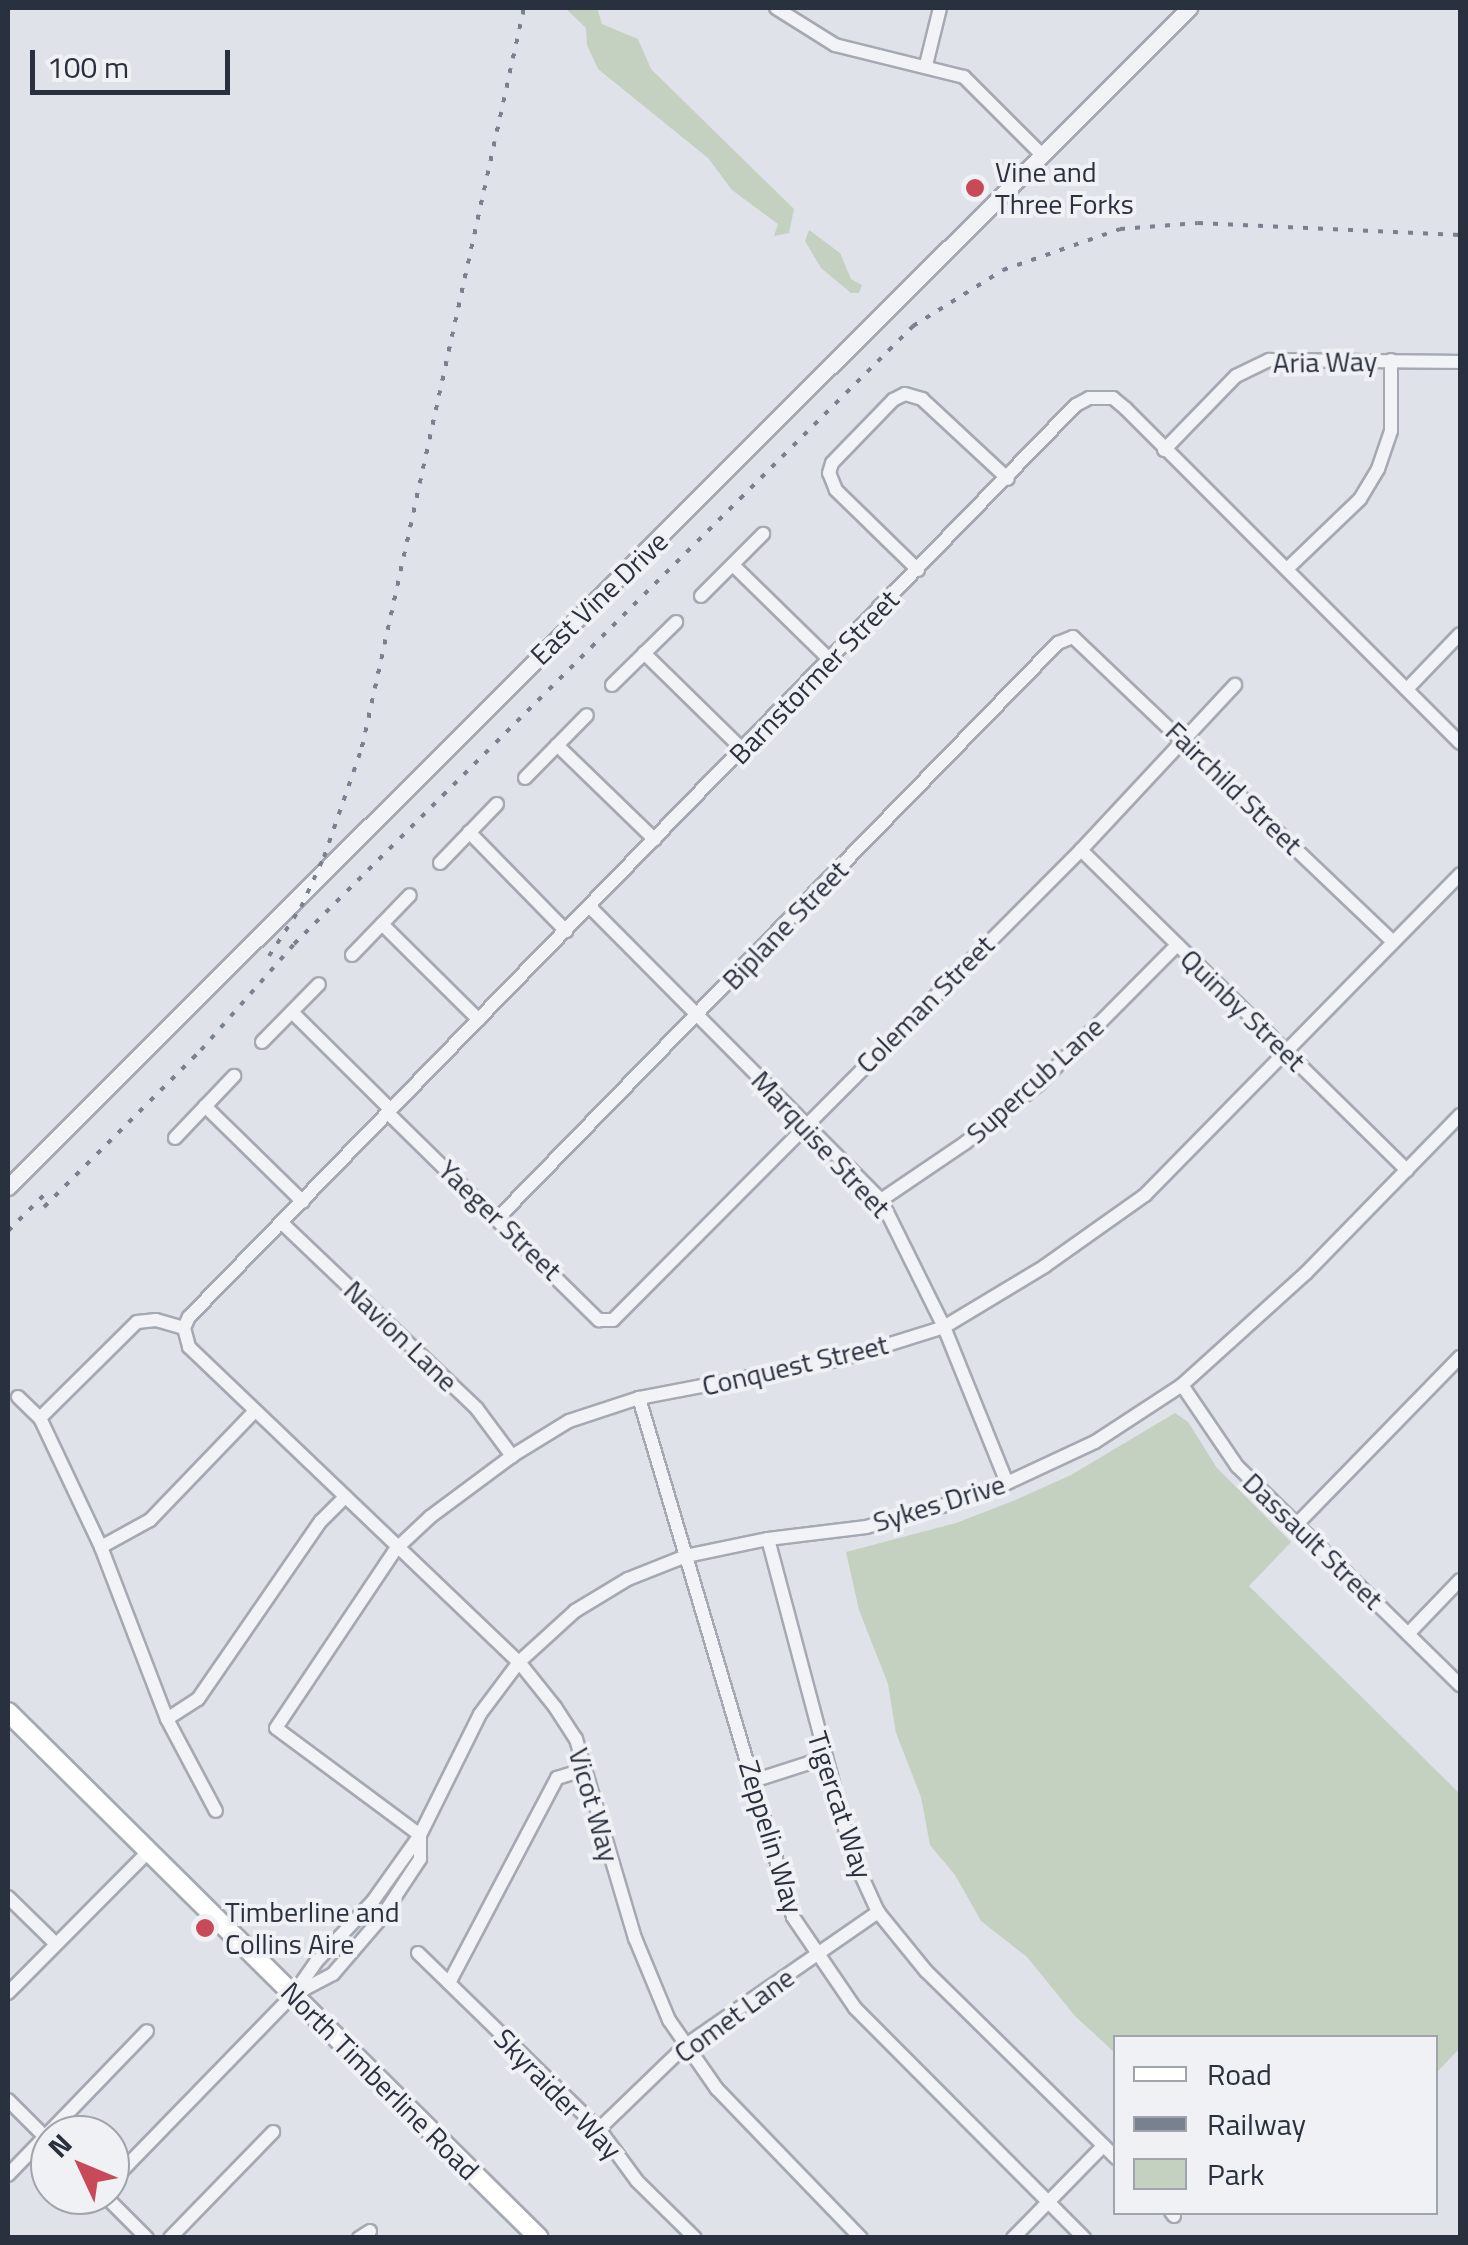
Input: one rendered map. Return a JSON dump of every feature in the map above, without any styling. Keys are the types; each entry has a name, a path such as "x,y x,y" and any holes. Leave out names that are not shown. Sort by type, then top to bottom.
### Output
{"main road":[{"name":"North Timberline Road","path":"8,1712 539,2238"}],"street":[{"path":"776,8 835,45 964,77 1041,154"},
{"path":"926,65 940,8"},
{"name":"East Vine Drive","path":"8,1187 875,326 1189,8"},
{"name":"Aria Way","path":"1164,450 1236,376 1254,365 1283,357 1460,362"},
{"path":"1287,569 1360,498 1378,469 1391,431 1390,360"},
{"path":"918,570 836,490 829,473 832,463 893,400 906,394 922,399 1008,479"},
{"name":"Barnstormer Street","path":"184,1328 189,1317 1076,406 1100,396 1113,398 1460,743"},
{"path":"701,596 764,534"},
{"path":"733,565 830,660"},
{"path":"612,686 676,622"},
{"path":"1407,689 1460,634"},
{"name":"Fairchild Street","path":"1073,637 1392,942"},
{"name":"Biplane Street","path":"498,1218 1058,643 1073,637"},
{"path":"644,653 743,750"},
{"name":"Coleman Street","path":"614,1320 624,1314 805,1123 1081,850 1235,684"},
{"path":"525,778 588,715"},
{"path":"557,745 655,840"},
{"path":"440,863 496,804"},
{"path":"469,832 566,930"},
{"name":"Quinby Street","path":"1081,850 1407,1170"},
{"name":"Conquest Street","path":"420,1835 276,1728 396,1549 430,1517 512,1456 569,1421 639,1398 840,1360 944,1328 1045,1266 1144,1196 1460,874"},
{"path":"352,955 410,895"},
{"name":"Marquise Street","path":"590,907 881,1200 944,1328 1008,1483"},
{"path":"382,924 479,1020"},
{"name":"Supercub Lane","path":"881,1200 965,1143 1039,1084 1177,945"},
{"path":"262,1042 319,984"},
{"name":"Yaeger Street","path":"292,1012 599,1320 614,1320"},
{"path":"175,1138 234,1076"},
{"path":"205,1106 303,1202"},
{"name":"Sykes Drive","path":"130,2162 293,1995 332,1974 381,1918 420,1859 420,1835 480,1714 519,1662 575,1611 628,1580 686,1556 768,1539 866,1526 1008,1483 1094,1442 1182,1385 1306,1273 1460,1115"},
{"name":"Navion Lane","path":"282,1223 477,1409 512,1456"},
{"path":"40,1418 137,1322 156,1320 184,1328"},
{"name":"Vicot Way","path":"184,1328 190,1346 255,1411 519,1662 576,1739 635,1938 669,2020 717,2088 862,2238"},
{"path":"1296,1525 1460,1357"},
{"name":"Dassault Street","path":"1182,1385 1236,1466 1460,1685"},
{"path":"18,1397 40,1418 101,1546 167,1720 216,1811"},
{"name":"Zeppelin Way","path":"639,1398 793,1917 855,2008 1084,2238"},
{"path":"101,1546 150,1520 255,1411"},
{"path":"167,1720 198,1698 321,1522 344,1498"},
{"name":"Tigercat Way","path":"768,1539 852,1855 878,1912 926,1970 1113,2155"},
{"path":"1408,1634 1460,1580"},
{"path":"753,1781 824,1758"},
{"path":"449,1982 557,1778 584,1770"},
{"path":"8,1993 148,1852"},
{"path":"8,1896 56,1944"},
{"name":"Comet Lane","path":"599,2130 686,2045 878,1912"},
{"name":"Skyraider Way","path":"418,1952 599,2130 637,2180 695,2238"},
{"path":"69,2115 147,2031"},
{"path":"8,2100 30,2122"},
{"path":"170,2238 272,2132"},
{"path":"1012,2238 1103,2146"},
{"path":"8,2175 30,2155"},
{"path":"124,2215 147,2238"}],"green space":[{"path":"565,8 597,8 602,24 638,39 651,69 794,209 789,233 774,236 778,224 732,190 708,158 598,69 587,45 586,28"},
{"path":"809,230 840,253 851,279 862,285 859,293 851,293 821,268 805,241"},
{"path":"1175,1413 1188,1422 1217,1468 1291,1542 1249,1586 1460,1794 1460,2048 1438,2071 1438,2035 1113,2035 1113,2051 1075,2016 1027,1957 981,1921 955,1875 930,1845 921,1797 896,1733 888,1684 859,1610 846,1552 956,1523 1071,1475"}],"railway":[{"path":"269,956 301,907 324,857 362,747 524,8"},
{"path":"44,1207 201,1050 294,944 913,326 1003,270 1120,229 1198,223 1460,235"},
{"path":"8,1231 50,1189"}],"place":[{"name":"Vine and Three Forks","path":"975,188"},
{"name":"Timberline and Collins Aire","path":"205,1928"}]}
